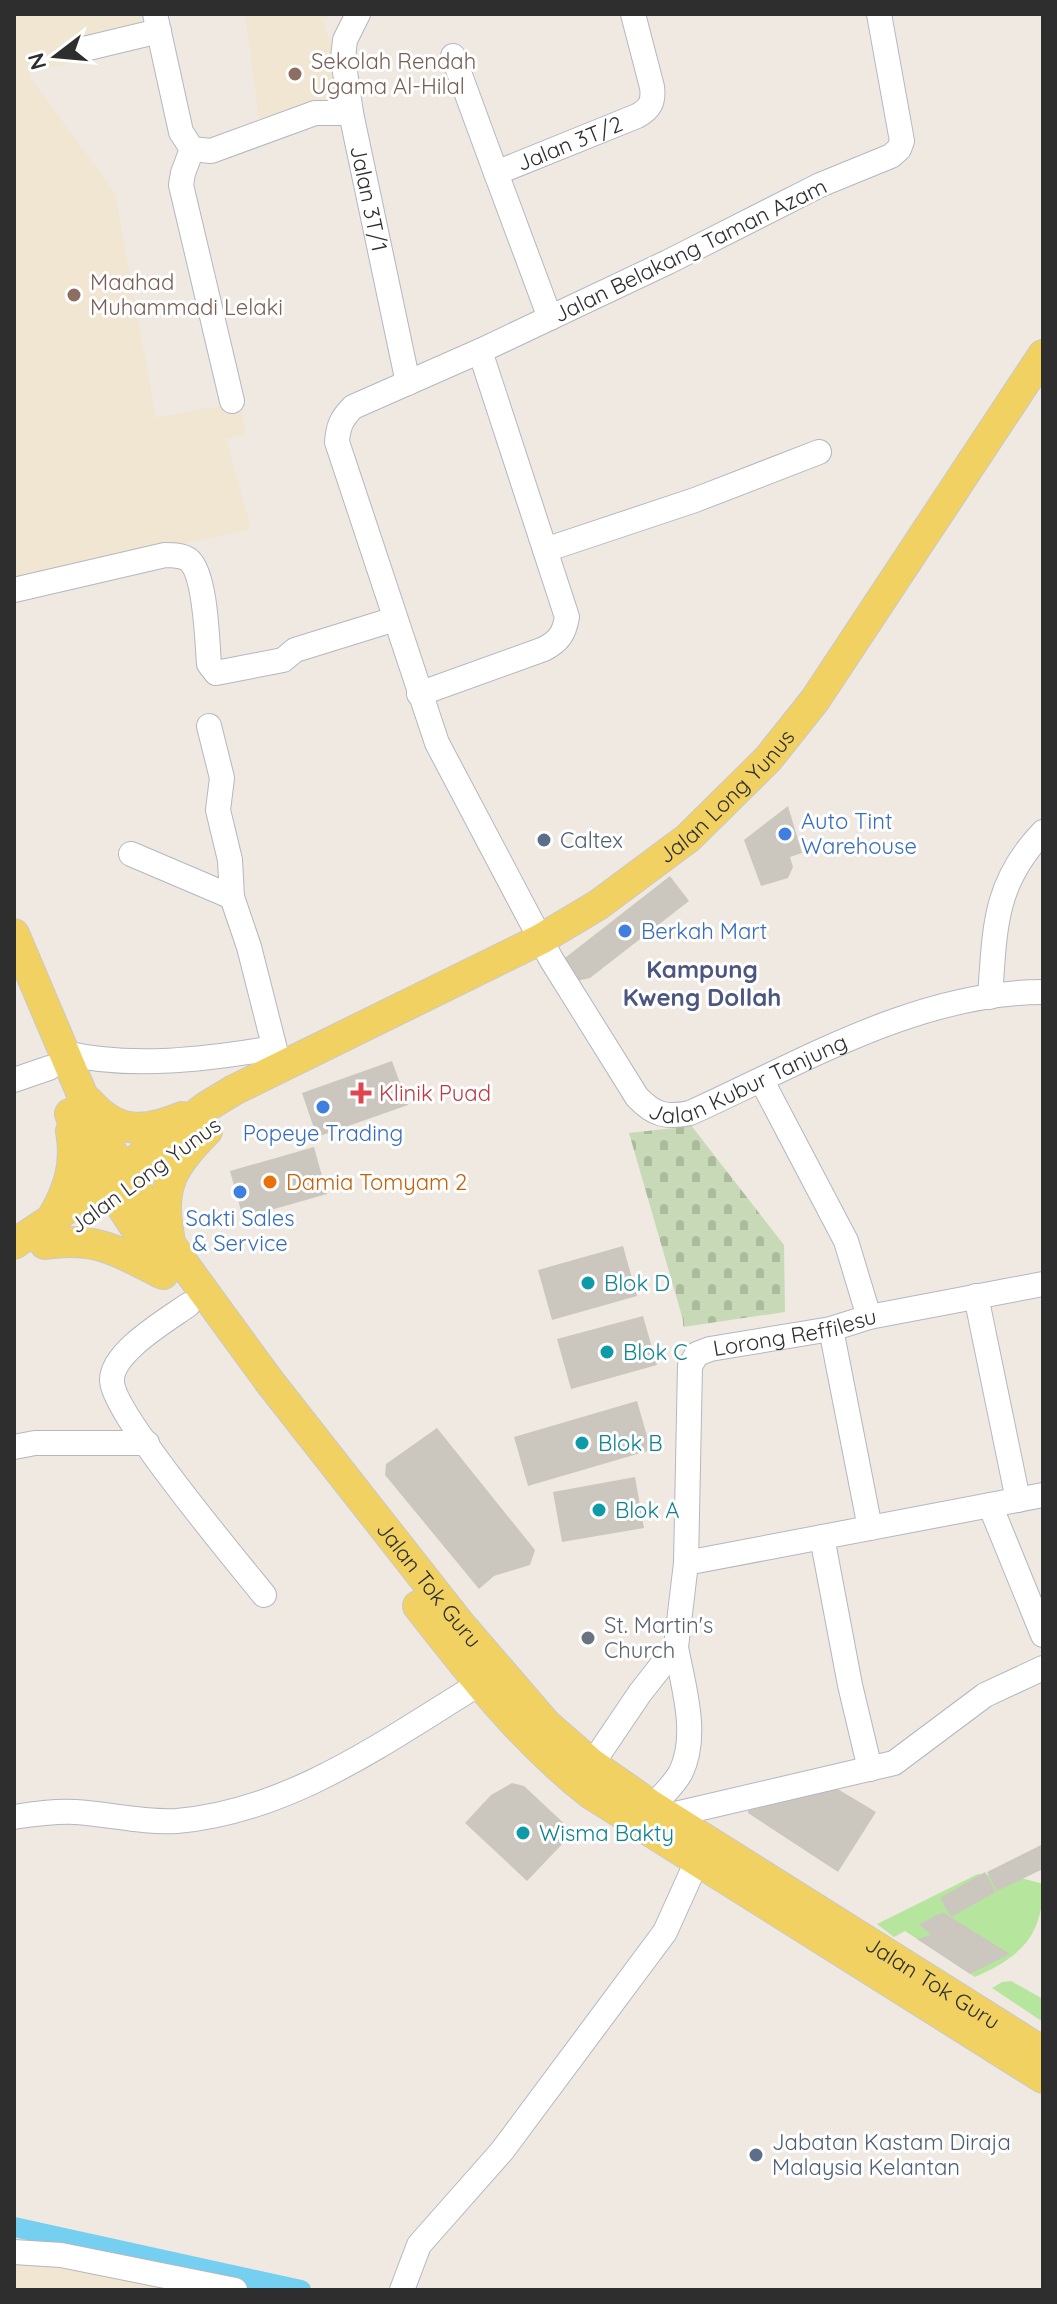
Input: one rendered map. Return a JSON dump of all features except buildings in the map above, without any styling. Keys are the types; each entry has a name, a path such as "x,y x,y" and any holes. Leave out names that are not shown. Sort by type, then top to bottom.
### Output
{"main road":[{"name":"Jalan Long Yunus","path":"14,1257 121,1185 206,1119 234,1090 273,1065 541,939 598,905 668,854 715,813 768,759 815,700 1043,355"},
{"name":"Jalan Tok Guru","path":"14,934 57,1060 73,1097 89,1157 121,1185 176,1270 452,1616 546,1724 592,1764 659,1811 1043,2052"},
{"name":"Jalan Tok Guru","path":"14,988 57,1060"},
{"path":"73,1097 119,1126 136,1129 206,1119"},
{"path":"73,1097 70,1181 47,1234 121,1251 176,1270"},
{"path":"176,1270 165,1215 166,1193 173,1170 206,1119"},
{"name":"Jalan Long Yunus","path":"14,1244 47,1234"},
{"name":"Jalan Tok Guru","path":"176,1270 188,1305 248,1386 479,1684 558,1768 624,1817 1043,2078"}],"street":[{"name":"Jalan 3T/1","path":"358,14 345,40 343,58 351,113 408,383"},
{"name":"Jalan 3T/2","path":"550,318 496,173 637,116 650,106 652,87 633,14"},
{"name":"Jalan Belakang Taman Azam","path":"395,619 341,456 338,429 343,417 353,407 550,318 820,185 883,160 899,149 901,132 879,14"},
{"path":"84,49 157,22 181,132 192,149"},
{"path":"453,56 496,173"},
{"path":"192,149 211,151 315,113 351,113"},
{"path":"192,149 181,185 232,401"},
{"path":"419,694 544,649 557,642 564,632 567,617 480,351"},
{"path":"545,550 695,500 819,452"},
{"path":"14,590 165,555 188,559 196,569 200,584 209,664 216,673 283,660 295,650 395,619 437,743 541,939"},
{"path":"14,1080 57,1060 220,1057 273,1065 249,947 232,897 230,860 218,810 222,778 209,726"},
{"path":"990,997 1001,898 1026,850 1043,832"},
{"path":"131,854 232,897"},
{"name":"Jalan Kubur Tanjung","path":"541,939 637,1097 651,1111 670,1117 690,1113 852,1037 915,1013 990,997 1043,992"},
{"path":"762,1081 846,1241 869,1317"},
{"name":"Lorong Reffilesu","path":"659,1811 681,1772 689,1748 690,1726 676,1647 686,1563 689,1373 693,1359 710,1349 831,1329 869,1317 1043,1284"},
{"path":"976,1296 1018,1500"},
{"path":"188,1305 119,1359 112,1380 116,1397 192,1505 264,1595"},
{"path":"831,1329 870,1528"},
{"path":"14,1447 35,1443 147,1443"},
{"path":"686,1563 1043,1495"},
{"path":"990,1505 1043,1635"},
{"path":"822,1537 850,1685 870,1769"},
{"path":"592,1764 640,1693 676,1647"},
{"path":"659,1811 870,1769 903,1758 985,1695 1043,1668"},
{"path":"14,1817 61,1811 146,1822 221,1815 259,1804 328,1776 479,1684"},
{"path":"402,2290 419,2245 502,2151 665,1932 697,1861"},
{"path":"14,2252 61,2255 235,2290"}],"shaded area":[{"name":"Maahad Muhammadi Lelaki","path":"14,14 140,14 142,25 78,40 76,61 28,74 115,193 156,418 224,405 238,398 246,434 226,439 251,529 14,581"},
{"name":"Sekolah Rendah Ugama Al-Hilal","path":"245,14 335,14 322,20 336,56 339,91 335,96 259,119"},
{"path":"14,2261 60,2268 179,2290 14,2290"}],"green space":[{"path":"690,1124 784,1245 785,1312 683,1327 629,1133"},
{"path":"978,1874 1014,1876 1043,1884 1039,1918 1026,1943 1005,1961 975,1977 905,1931 894,1937 877,1924"},
{"path":"1011,1981 1043,1999 1043,2022 992,1988"}],"waterway":[{"path":"14,2227 301,2290"}],"place":[{"name":"Sekolah Rendah Ugama Al-Hilal","path":"295,74"},
{"name":"Maahad Muhammadi Lelaki","path":"74,295"},
{"name":"Auto Tint Warehouse","path":"785,834"},
{"name":"Caltex","path":"544,840"},
{"name":"Berkah Mart","path":"625,931"},
{"name":"Klinik Puad","path":"361,1093"},
{"name":"Popeye Trading","path":"323,1107"},
{"name":"Damia Tomyam 2","path":"270,1182"},
{"name":"Sakti Sales & Service","path":"240,1192"},
{"name":"Blok D","path":"588,1283"},
{"name":"Blok C","path":"607,1352"},
{"name":"Blok B","path":"582,1443"},
{"name":"Blok A","path":"599,1510"},
{"name":"St. Martin's Church","path":"588,1638"},
{"name":"Wisma Bakty","path":"523,1833"},
{"name":"Jabatan Kastam Diraja Malaysia Kelantan","path":"756,2155"}],"district":[{"name":"Kampung Kweng Dollah","path":"702,983"}]}
